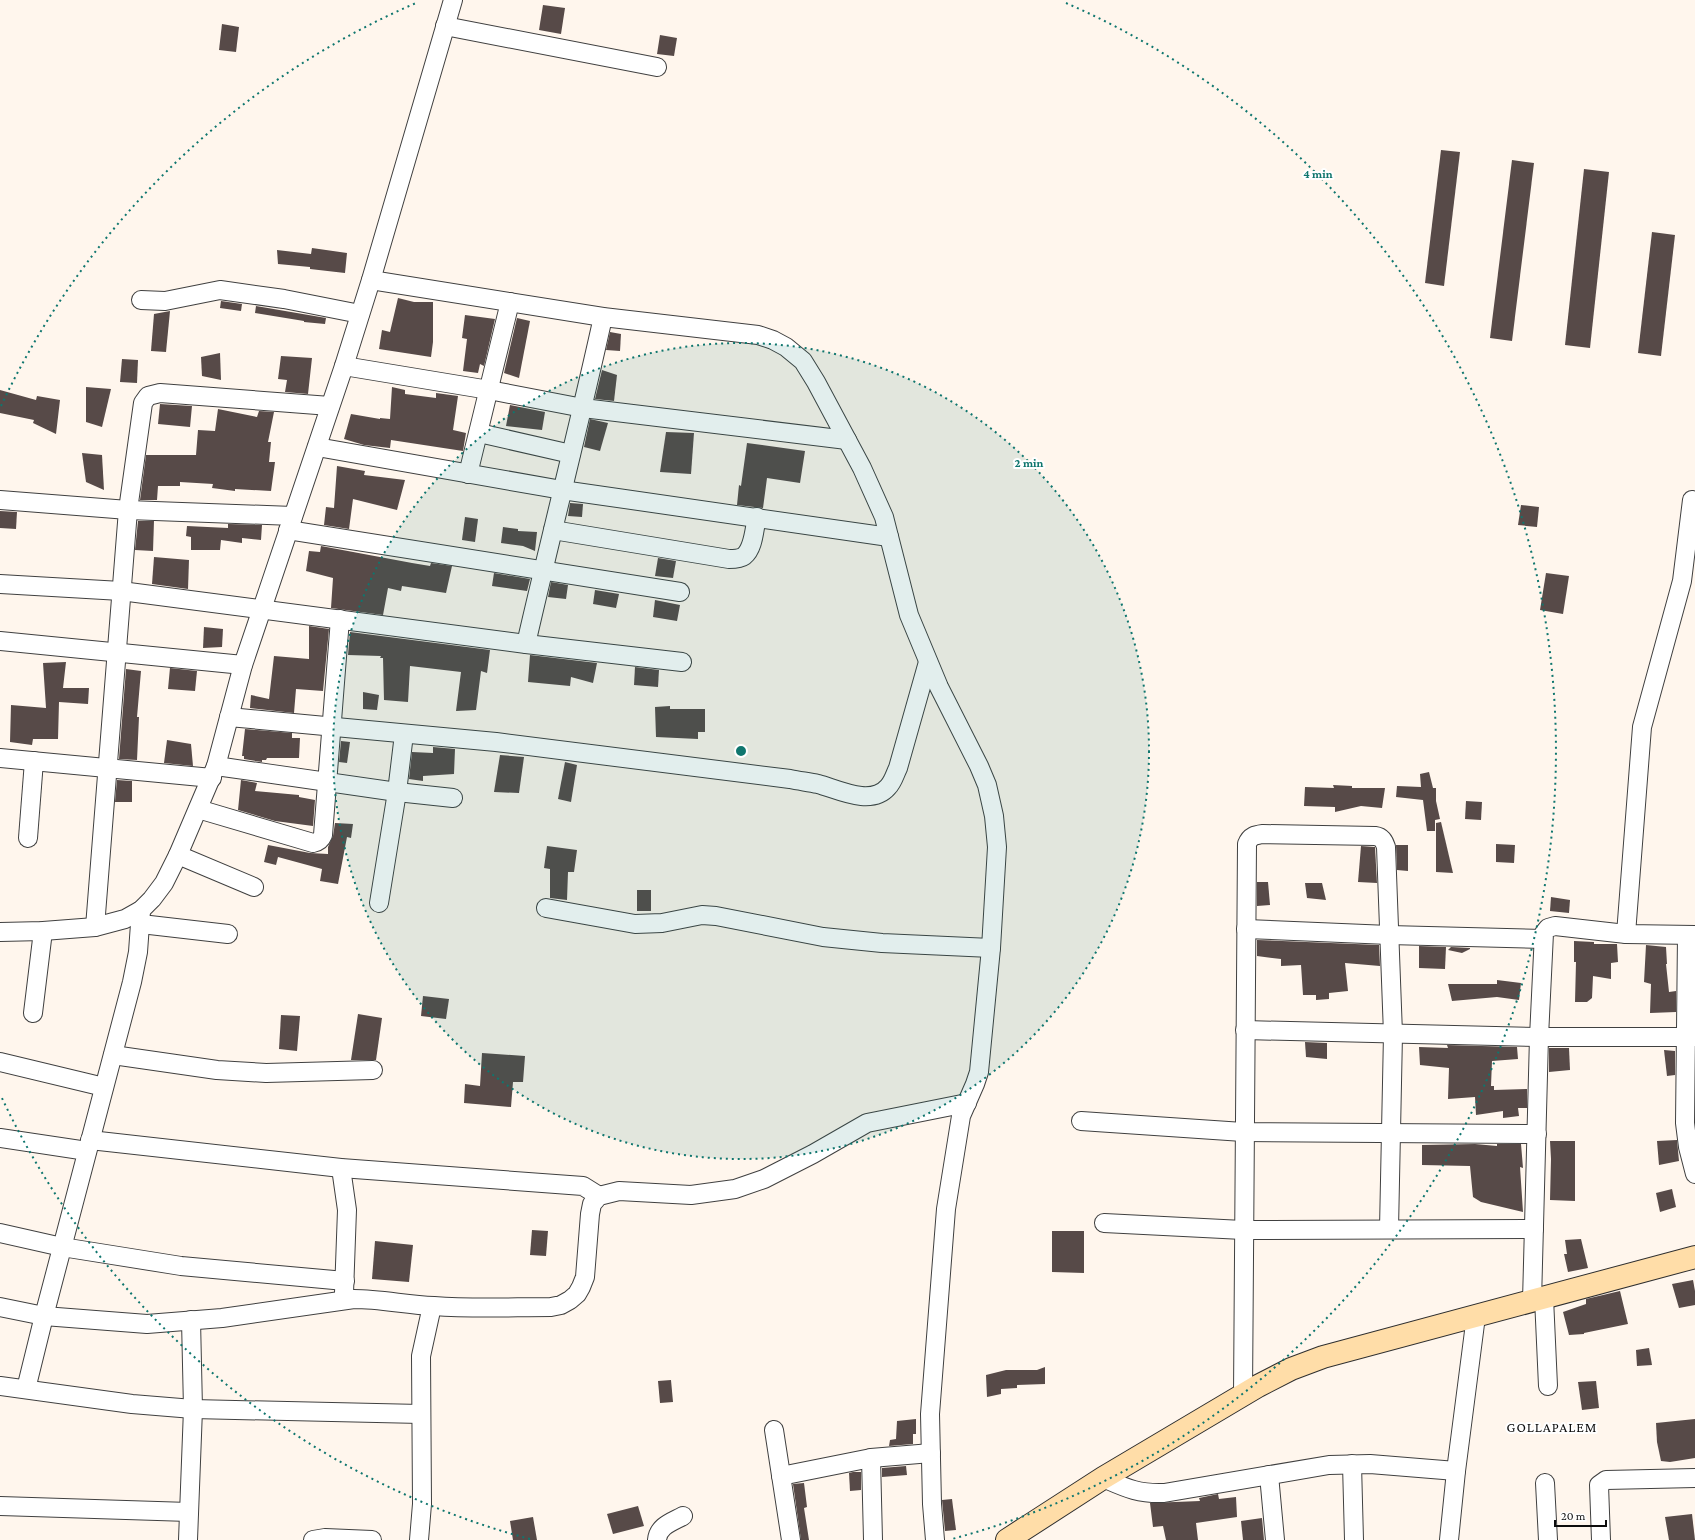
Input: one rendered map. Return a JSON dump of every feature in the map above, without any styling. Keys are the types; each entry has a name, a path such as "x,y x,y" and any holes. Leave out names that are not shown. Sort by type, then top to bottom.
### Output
{"main road":[{"path":"1007,1540 1103,1478 1243,1395 1291,1369 1323,1357 1695,1257"}],"street":[{"path":"26,1389 132,982 141,917 164,883 214,772 243,665 344,366 371,280 453,0"},
{"path":"445,26 656,67"},
{"path":"371,280 603,317 758,335 772,340 786,347 803,361 816,382 862,468 884,517 909,615 939,687 987,785 994,816 997,848 991,948 979,1072 976,1084 961,1116 946,1209 930,1414 932,1504 935,1540"},
{"path":"141,300 165,301 220,290 284,299 360,314"},
{"path":"468,474 510,302"},
{"path":"526,644 583,408 603,317"},
{"path":"344,366 489,390 583,408 847,440"},
{"path":"95,927 128,510 143,403 148,396 160,393 330,406"},
{"path":"479,433 571,454"},
{"path":"317,447 562,490 889,537"},
{"path":"0,500 291,523 543,572 680,592"},
{"path":"1626,934 1642,726 1682,581 1692,500"},
{"path":"553,530 729,559 738,559 744,556 751,545 757,517"},
{"path":"0,584 121,591 262,608 526,644 682,662"},
{"path":"198,809 313,843 322,839 340,619"},
{"path":"0,641 116,654 243,665"},
{"path":"229,717 496,742 790,779 819,784 856,796 872,795 880,793 888,788 898,768 928,662"},
{"path":"379,903 397,792 404,734"},
{"path":"0,758 108,768 214,772 327,782 453,798"},
{"path":"28,838 34,761"},
{"path":"1243,1395 1246,844 1253,836 1263,834 1375,836 1382,839 1386,847 1393,1034 1389,1229"},
{"path":"178,854 254,887"},
{"path":"546,908 635,924 662,923 702,916 716,916 830,937 882,943 991,948"},
{"path":"0,932 43,931 95,927 124,919 141,917 228,934"},
{"path":"1548,1386 1538,1299 1534,1229 1539,1038 1543,939 1546,930 1555,926 1626,934 1691,935 1691,1134 1695,1174"},
{"path":"1246,929 1543,939"},
{"path":"33,1013 43,931"},
{"path":"1245,1030 1539,1038 1690,1036"},
{"path":"112,1056 217,1070 266,1073 373,1070"},
{"path":"0,1062 104,1087"},
{"path":"0,1308 44,1316 135,1324 222,1318 344,1300 376,1299 432,1306 551,1307 561,1305 577,1294 585,1277 590,1214 592,1204 599,1196 619,1192 691,1195 735,1189 764,1179 813,1154 867,1123 966,1103"},
{"path":"1081,1121 1244,1132 1537,1134"},
{"path":"0,1138 341,1168 583,1186 599,1196"},
{"path":"341,1168 347,1210 344,1300"},
{"path":"1104,1223 1243,1230 1534,1229"},
{"path":"0,1233 62,1247 181,1266 345,1281"},
{"path":"419,1540 422,1504 422,1356 432,1306"},
{"path":"1449,1540 1456,1471 1476,1316"},
{"path":"188,1540 193,1410 191,1320"},
{"path":"0,1386 132,1404 193,1410 421,1414"},
{"path":"774,1430 791,1540"},
{"path":"781,1476 871,1458 931,1453"},
{"path":"871,1458 873,1540"},
{"path":"1103,1478 1135,1491 1156,1493 1329,1465 1352,1464 1456,1471"},
{"path":"1352,1464 1354,1540"},
{"path":"1269,1475 1275,1540"},
{"path":"1601,1540 1599,1485 1602,1482 1606,1480 1695,1478"},
{"path":"1545,1483 1548,1540"},
{"path":"0,1506 189,1512"},
{"path":"657,1540 658,1533 662,1528 683,1516"},
{"path":"313,1540 325,1538 362,1540"}],"building":[{"path":"543,5 565,8 561,34 539,30"},
{"path":"222,24 239,27 236,52 219,50"},
{"path":"660,35 677,38 674,56 657,54"},
{"path":"1441,150 1460,152 1444,286 1425,283"},
{"path":"1512,160 1534,163 1512,341 1490,338"},
{"path":"1584,169 1609,172 1590,348 1565,345"},
{"path":"1652,232 1675,235 1661,356 1638,353"},
{"path":"312,248 347,253 345,273 310,269 310,267 278,264 277,250 311,254"},
{"path":"398,298 414,302 433,302 433,342 431,357 379,349 382,330 390,332"},
{"path":"221,301 242,304 241,311 220,308"},
{"path":"256,306 326,318 325,324 304,322 255,313"},
{"path":"170,311 166,352 151,351 154,314"},
{"path":"465,315 495,319 484,366 480,364 478,373 463,371 467,339 462,338"},
{"path":"517,318 530,321 519,378 504,373"},
{"path":"610,332 621,334 620,351 606,350"},
{"path":"220,353 221,380 202,376 201,357"},
{"path":"281,356 312,358 308,394 285,392 287,380 278,379"},
{"path":"122,359 138,360 137,383 120,382"},
{"path":"602,370 617,375 614,401 595,399"},
{"path":"86,387 111,389 102,427 86,422"},
{"path":"392,387 405,390 405,394 436,398 436,393 458,396 453,430 466,433 463,451 391,440 390,448 364,445 344,439 351,414 380,419 390,419"},
{"path":"0,390 36,400 37,396 60,400 56,434 33,423 34,420 0,413"},
{"path":"160,404 192,406 190,427 158,424"},
{"path":"510,405 545,412 542,430 506,426"},
{"path":"218,409 257,417 259,411 274,412 268,442 271,442 269,462 275,462 271,491 235,489 235,491 212,488 213,484 180,482 180,486 158,486 157,500 140,500 146,455 196,455 198,430 215,431"},
{"path":"590,419 608,423 600,451 584,447"},
{"path":"666,432 694,433 691,474 660,472"},
{"path":"747,443 805,451 800,483 767,478 763,508 737,505 739,485 741,486"},
{"path":"82,453 102,455 104,490 86,482"},
{"path":"337,466 365,471 364,475 405,480 397,510 353,499 349,529 324,525 326,507 334,508"},
{"path":"570,503 583,504 582,517 568,516"},
{"path":"1521,505 1539,507 1537,527 1518,525"},
{"path":"0,511 17,512 16,529 0,528"},
{"path":"465,517 478,519 475,542 462,540"},
{"path":"138,521 154,521 153,551 135,550"},
{"path":"228,524 262,525 261,540 242,538 242,543 221,540 220,550 191,550 191,537 186,536 187,526 228,528"},
{"path":"503,527 518,529 518,531 537,532 535,551 523,546 501,543"},
{"path":"321,546 430,566 431,563 452,566 446,593 402,586 401,591 388,588 383,615 331,608 333,578 306,571 309,551 320,552"},
{"path":"154,557 189,560 188,589 152,584"},
{"path":"658,558 676,561 673,578 655,576"},
{"path":"494,573 530,579 527,591 492,586"},
{"path":"1546,573 1569,576 1563,614 1540,610"},
{"path":"551,582 568,585 566,599 548,597"},
{"path":"595,590 619,594 616,608 593,604"},
{"path":"655,600 680,605 677,621 653,617"},
{"path":"309,626 329,629 323,691 296,689 294,713 250,708 251,695 269,699 274,656 309,659"},
{"path":"204,627 223,629 222,647 203,648"},
{"path":"350,632 490,650 487,673 481,671 476,710 456,711 461,672 410,666 408,702 384,700 383,658 380,658 381,656 348,655"},
{"path":"530,655 597,663 593,683 571,677 570,686 528,682"},
{"path":"66,662 63,688 89,688 88,704 59,702 58,739 33,739 32,745 10,742 11,705 46,708 43,663"},
{"path":"635,667 659,670 658,687 634,685"},
{"path":"170,668 197,671 195,691 168,689"},
{"path":"126,669 141,671 137,717 139,717 137,760 119,759"},
{"path":"363,692 379,695 377,710 363,709"},
{"path":"670,706 670,709 705,709 705,732 698,732 698,739 656,737 655,707"},
{"path":"245,729 292,733 292,738 300,738 299,758 267,758 266,760 262,760 262,762 244,759 244,756 242,756"},
{"path":"167,740 191,744 193,766 164,763"},
{"path":"341,741 350,742 347,763 339,762"},
{"path":"433,747 455,749 454,774 423,776 423,781 409,779 412,752 433,753"},
{"path":"500,755 524,757 519,793 494,792"},
{"path":"565,762 577,765 571,802 558,799"},
{"path":"1429,772 1433,788 1436,788 1436,801 1440,819 1435,820 1435,831 1427,831 1423,800 1396,797 1397,786 1421,787 1420,774"},
{"path":"117,780 132,781 132,802 115,802"},
{"path":"241,780 257,783 255,791 299,795 299,797 315,800 313,826 275,821 238,810"},
{"path":"1333,785 1352,786 1352,788 1385,788 1382,808 1361,806 1335,812 1335,807 1304,806 1305,787 1334,788"},
{"path":"1466,801 1482,802 1481,820 1465,819"},
{"path":"1441,822 1453,873 1436,872 1436,823"},
{"path":"335,823 353,824 351,838 347,837 338,884 320,881 322,869 278,857 276,865 264,862 268,845 310,853 328,854 328,847 333,836"},
{"path":"1496,844 1515,845 1514,863 1496,862"},
{"path":"1396,845 1408,845 1408,871 1397,870"},
{"path":"547,846 577,850 574,872 568,872 567,900 550,898 550,869 544,868"},
{"path":"1361,846 1375,847 1377,883 1358,882"},
{"path":"1257,882 1268,882 1270,905 1257,906"},
{"path":"1305,883 1322,883 1326,900 1307,898"},
{"path":"637,890 651,890 651,911 637,911"},
{"path":"1551,897 1570,900 1569,913 1550,911"},
{"path":"1257,940 1379,945 1380,966 1345,963 1348,991 1329,993 1329,999 1316,1000 1316,995 1303,995 1301,965 1281,966 1281,959 1257,956"},
{"path":"1574,941 1594,942 1594,944 1617,944 1618,962 1611,963 1611,979 1593,976 1592,998 1587,1002 1575,1002 1576,962 1574,962"},
{"path":"1646,945 1666,947 1669,992 1676,991 1676,1012 1650,1013 1651,984 1644,982"},
{"path":"1419,946 1446,947 1445,969 1419,968"},
{"path":"1451,947 1470,949 1462,953 1448,950"},
{"path":"1497,980 1521,983 1519,1000 1497,997 1452,1001 1448,984 1497,984"},
{"path":"423,996 449,999 446,1019 421,1016"},
{"path":"358,1014 382,1018 376,1060 351,1060"},
{"path":"281,1015 300,1016 297,1051 279,1049"},
{"path":"1305,1042 1327,1043 1327,1059 1306,1057"},
{"path":"1447,1045 1517,1047 1518,1059 1492,1061 1491,1086 1494,1086 1494,1090 1527,1089 1527,1108 1518,1108 1519,1116 1503,1118 1503,1111 1476,1115 1475,1097 1448,1099 1449,1068 1420,1065 1419,1047 1448,1048"},
{"path":"1549,1048 1569,1048 1570,1070 1549,1072"},
{"path":"1664,1050 1675,1051 1675,1075 1667,1076"},
{"path":"482,1053 525,1056 523,1082 513,1082 511,1107 464,1103 465,1084 480,1086"},
{"path":"1677,1140 1679,1161 1659,1165 1657,1141"},
{"path":"1550,1141 1575,1141 1575,1201 1550,1200"},
{"path":"1475,1144 1497,1146 1497,1144 1521,1144 1523,1168 1520,1167 1523,1212 1481,1202 1473,1197 1470,1166 1422,1165 1422,1145"},
{"path":"1672,1189 1676,1207 1660,1212 1656,1193"},
{"path":"532,1230 548,1231 546,1256 530,1255"},
{"path":"1052,1231 1084,1231 1084,1273 1052,1272"},
{"path":"1581,1239 1588,1268 1568,1272 1564,1254 1567,1254 1565,1240"},
{"path":"375,1241 413,1245 409,1282 372,1279"},
{"path":"1693,1280 1695,1305 1679,1308 1672,1284"},
{"path":"1620,1291 1628,1324 1584,1334 1569,1335 1563,1312 1586,1304 1586,1299"},
{"path":"1649,1348 1652,1365 1637,1366 1636,1350"},
{"path":"1045,1367 1045,1384 1017,1385 1017,1388 1001,1389 1001,1394 987,1397 986,1375 1006,1370 1037,1370"},
{"path":"671,1380 673,1402 660,1403 658,1381"},
{"path":"1596,1381 1599,1408 1582,1410 1578,1382"},
{"path":"916,1419 916,1434 913,1434 913,1444 889,1446 890,1440 896,1439 897,1421"},
{"path":"1695,1419 1695,1458 1670,1462 1661,1461 1657,1442 1656,1423"},
{"path":"906,1466 907,1475 882,1477 882,1468"},
{"path":"861,1472 861,1490 850,1491 849,1473"},
{"path":"804,1483 807,1507 804,1508 809,1540 801,1540 793,1484"},
{"path":"1218,1494 1219,1499 1236,1497 1237,1517 1196,1523 1198,1540 1166,1540 1163,1526 1153,1527 1150,1503 1200,1501 1199,1498"},
{"path":"952,1499 956,1530 945,1531 942,1500"},
{"path":"638,1506 644,1526 613,1534 607,1514"},
{"path":"1692,1514 1695,1540 1669,1540 1665,1517"},
{"path":"533,1517 537,1540 513,1540 510,1521"},
{"path":"1262,1518 1264,1540 1243,1540 1241,1521"}],"district":[{"name":"GOLLAPALEM","path":"1552,1427"}]}
